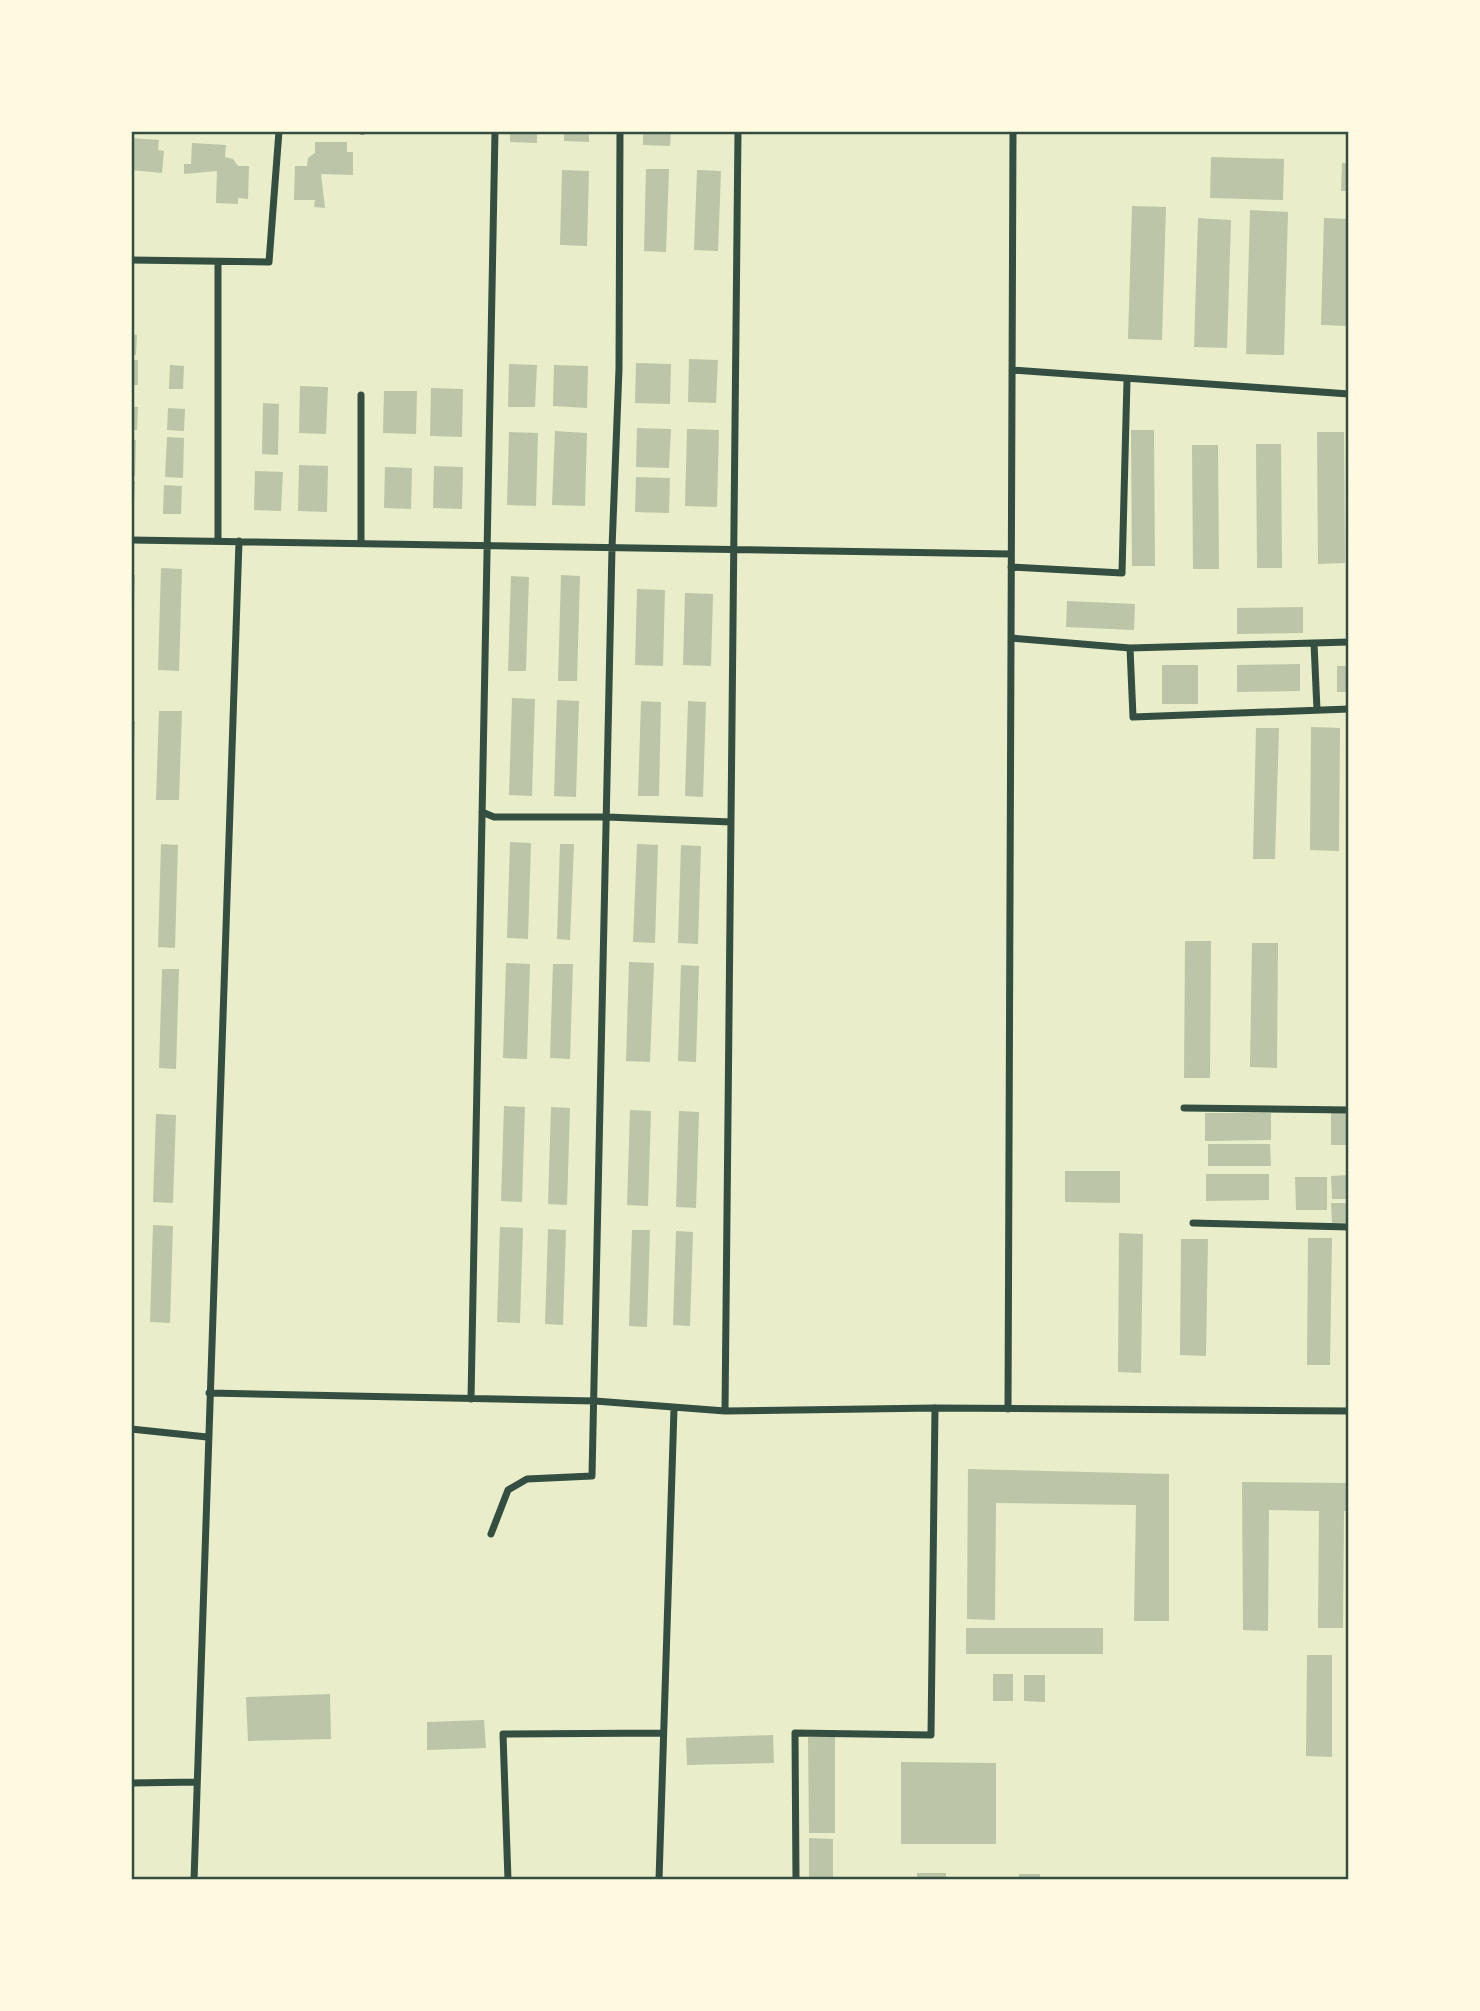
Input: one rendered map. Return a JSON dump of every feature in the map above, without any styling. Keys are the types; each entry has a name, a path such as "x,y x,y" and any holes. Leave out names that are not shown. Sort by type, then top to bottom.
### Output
{"street":[{"path":"131,260 270,262 279,131"},
{"path":"471,1398 495,131"},
{"path":"491,1534 508,1490 527,1479 592,1476 611,548 619,369 620,131"},
{"path":"725,1411 731,822 737,550 738,131"},
{"path":"1008,1409 1013,131"},
{"path":"218,262 218,541"},
{"path":"1012,370 1349,394"},
{"path":"1011,567 1122,573 1127,380"},
{"path":"361,395 361,543"},
{"path":"131,540 1011,554"},
{"path":"194,1880 239,541"},
{"path":"1011,638 1130,648 1349,642"},
{"path":"1314,643 1317,710"},
{"path":"1130,648 1133,717 1349,709"},
{"path":"482,812 494,817 607,817 731,822"},
{"path":"1184,1108 1349,1110"},
{"path":"1193,1223 1349,1227"},
{"path":"209,1393 595,1401 725,1411 935,1408 1349,1412"},
{"path":"796,1880 795,1733 931,1735 935,1408"},
{"path":"659,1880 674,1409"},
{"path":"131,1429 207,1437"},
{"path":"508,1880 503,1734 663,1733"},
{"path":"131,1783 197,1782"}],"building":[{"path":"510,131 537,131 537,143 510,142"},
{"path":"564,131 589,131 589,142 564,141"},
{"path":"643,131 671,131 670,146 643,145"},
{"path":"131,138 159,140 158,150 164,151 162,173 131,170"},
{"path":"315,142 347,142 347,152 353,152 353,175 321,174 325,208 314,207 315,200 294,200 295,166 307,166 308,158 315,153"},
{"path":"192,143 226,145 225,157 233,159 238,166 249,166 248,199 238,198 238,204 216,203 217,171 184,174 184,164 191,164"},
{"path":"1211,157 1284,159 1283,200 1210,198"},
{"path":"1342,163 1349,163 1349,191 1341,191"},
{"path":"646,169 669,169 666,252 644,251"},
{"path":"562,170 589,171 587,246 560,245"},
{"path":"697,170 721,171 718,251 694,250"},
{"path":"1132,206 1166,207 1162,340 1128,339"},
{"path":"1250,210 1288,212 1284,355 1246,354"},
{"path":"1198,218 1231,220 1227,348 1194,347"},
{"path":"1324,218 1349,219 1349,326 1321,325"},
{"path":"131,334 137,335 136,355 131,355"},
{"path":"689,359 718,360 716,403 688,402"},
{"path":"131,360 138,360 138,385 131,385"},
{"path":"636,363 671,364 670,404 635,403"},
{"path":"509,364 537,365 535,407 508,407"},
{"path":"170,365 184,366 183,389 169,389"},
{"path":"554,365 588,366 587,408 553,406"},
{"path":"300,386 328,387 326,434 299,433"},
{"path":"431,388 463,389 462,437 430,436"},
{"path":"384,391 417,391 416,434 383,433"},
{"path":"263,403 279,404 278,455 262,454"},
{"path":"131,407 138,407 137,430 131,430"},
{"path":"168,408 185,409 184,431 167,430"},
{"path":"637,428 671,429 669,468 636,467"},
{"path":"687,429 719,430 717,507 685,506"},
{"path":"1131,430 1154,430 1155,566 1132,566"},
{"path":"555,431 587,433 585,506 552,505"},
{"path":"509,432 538,433 536,506 507,505"},
{"path":"1317,432 1344,432 1345,563 1318,564"},
{"path":"167,437 184,438 183,478 165,477"},
{"path":"131,440 136,440 135,476 131,476"},
{"path":"1256,444 1281,444 1282,568 1257,568"},
{"path":"1192,445 1218,445 1219,569 1193,569"},
{"path":"299,465 328,466 327,512 298,511"},
{"path":"434,466 463,467 462,509 433,508"},
{"path":"385,467 412,468 411,509 384,508"},
{"path":"255,471 283,472 281,511 254,510"},
{"path":"636,477 670,478 669,513 635,512"},
{"path":"131,481 135,481 134,508 131,508"},
{"path":"164,485 182,486 181,514 163,514"},
{"path":"161,568 182,569 179,671 158,670"},
{"path":"131,574 135,575 134,610 131,610"},
{"path":"561,575 580,576 577,681 558,681"},
{"path":"511,576 529,577 526,671 508,671"},
{"path":"637,589 665,590 663,666 635,665"},
{"path":"685,593 713,594 711,666 683,665"},
{"path":"1067,601 1135,604 1134,630 1066,627"},
{"path":"1303,607 1303,633 1237,634 1237,608"},
{"path":"1300,664 1300,691 1237,692 1237,665"},
{"path":"1162,665 1198,665 1198,704 1162,704"},
{"path":"1337,666 1349,666 1349,692 1337,692"},
{"path":"512,698 535,699 532,796 509,795"},
{"path":"557,700 579,701 576,797 554,796"},
{"path":"641,701 661,702 659,796 638,796"},
{"path":"688,701 706,702 703,797 685,796"},
{"path":"159,711 182,711 179,800 156,800"},
{"path":"131,721 135,721 134,766 131,766"},
{"path":"1311,727 1340,728 1339,851 1310,850"},
{"path":"1256,728 1279,728 1275,859 1253,859"},
{"path":"510,842 531,843 528,939 507,938"},
{"path":"161,844 178,845 175,948 158,947"},
{"path":"560,844 574,844 570,940 557,939"},
{"path":"637,844 658,845 655,943 633,942"},
{"path":"681,845 701,846 698,944 678,943"},
{"path":"1185,941 1211,941 1210,1078 1184,1078"},
{"path":"1252,943 1278,943 1277,1068 1250,1067"},
{"path":"629,962 654,963 650,1062 626,1061"},
{"path":"506,963 530,964 527,1059 503,1058"},
{"path":"553,964 573,964 570,1059 550,1058"},
{"path":"681,965 699,966 696,1062 678,1061"},
{"path":"162,969 179,969 176,1069 159,1068"},
{"path":"504,1106 525,1107 522,1202 501,1201"},
{"path":"551,1107 570,1108 567,1205 548,1204"},
{"path":"630,1110 651,1111 648,1206 627,1205"},
{"path":"679,1111 699,1112 696,1208 676,1207"},
{"path":"1205,1113 1271,1113 1271,1140 1205,1141"},
{"path":"1331,1113 1349,1113 1349,1145 1331,1145"},
{"path":"156,1114 176,1115 173,1203 153,1202"},
{"path":"1208,1144 1270,1144 1271,1166 1208,1166"},
{"path":"1065,1171 1120,1171 1120,1203 1065,1202"},
{"path":"1206,1174 1269,1174 1269,1200 1206,1201"},
{"path":"1349,1175 1349,1199 1332,1199 1331,1176"},
{"path":"1295,1177 1327,1177 1327,1210 1296,1210"},
{"path":"1331,1203 1349,1203 1349,1223 1332,1223"},
{"path":"153,1225 173,1226 170,1323 150,1322"},
{"path":"500,1227 523,1228 520,1323 497,1322"},
{"path":"548,1229 566,1230 563,1325 545,1324"},
{"path":"632,1230 650,1230 647,1327 629,1326"},
{"path":"676,1231 693,1232 690,1326 673,1325"},
{"path":"1119,1233 1143,1234 1141,1373 1118,1372"},
{"path":"1308,1238 1332,1238 1330,1365 1307,1365"},
{"path":"1181,1239 1208,1239 1206,1356 1180,1355"},
{"path":"968,1469 1169,1474 1169,1621 1134,1621 1136,1505 996,1503 995,1620 967,1619"},
{"path":"1242,1482 1349,1483 1349,1511 1344,1511 1343,1628 1318,1628 1319,1511 1269,1510 1268,1631 1243,1630"},
{"path":"966,1628 1103,1628 1103,1654 966,1654"},
{"path":"1307,1655 1332,1655 1332,1757 1306,1756"},
{"path":"993,1674 1013,1674 1013,1701 993,1701"},
{"path":"1024,1675 1045,1675 1045,1702 1024,1701"},
{"path":"330,1694 331,1739 248,1741 246,1697"},
{"path":"484,1720 486,1748 427,1750 427,1722"},
{"path":"773,1735 774,1763 687,1765 686,1738"},
{"path":"808,1737 835,1737 835,1833 809,1833"},
{"path":"901,1762 996,1763 996,1844 901,1844"},
{"path":"809,1838 833,1839 833,1880 809,1880"},
{"path":"917,1873 946,1873 946,1880 917,1880"},
{"path":"1019,1874 1040,1874 1040,1880 1019,1880"},
{"path":"872,1877 897,1877 897,1880 872,1880"}]}
